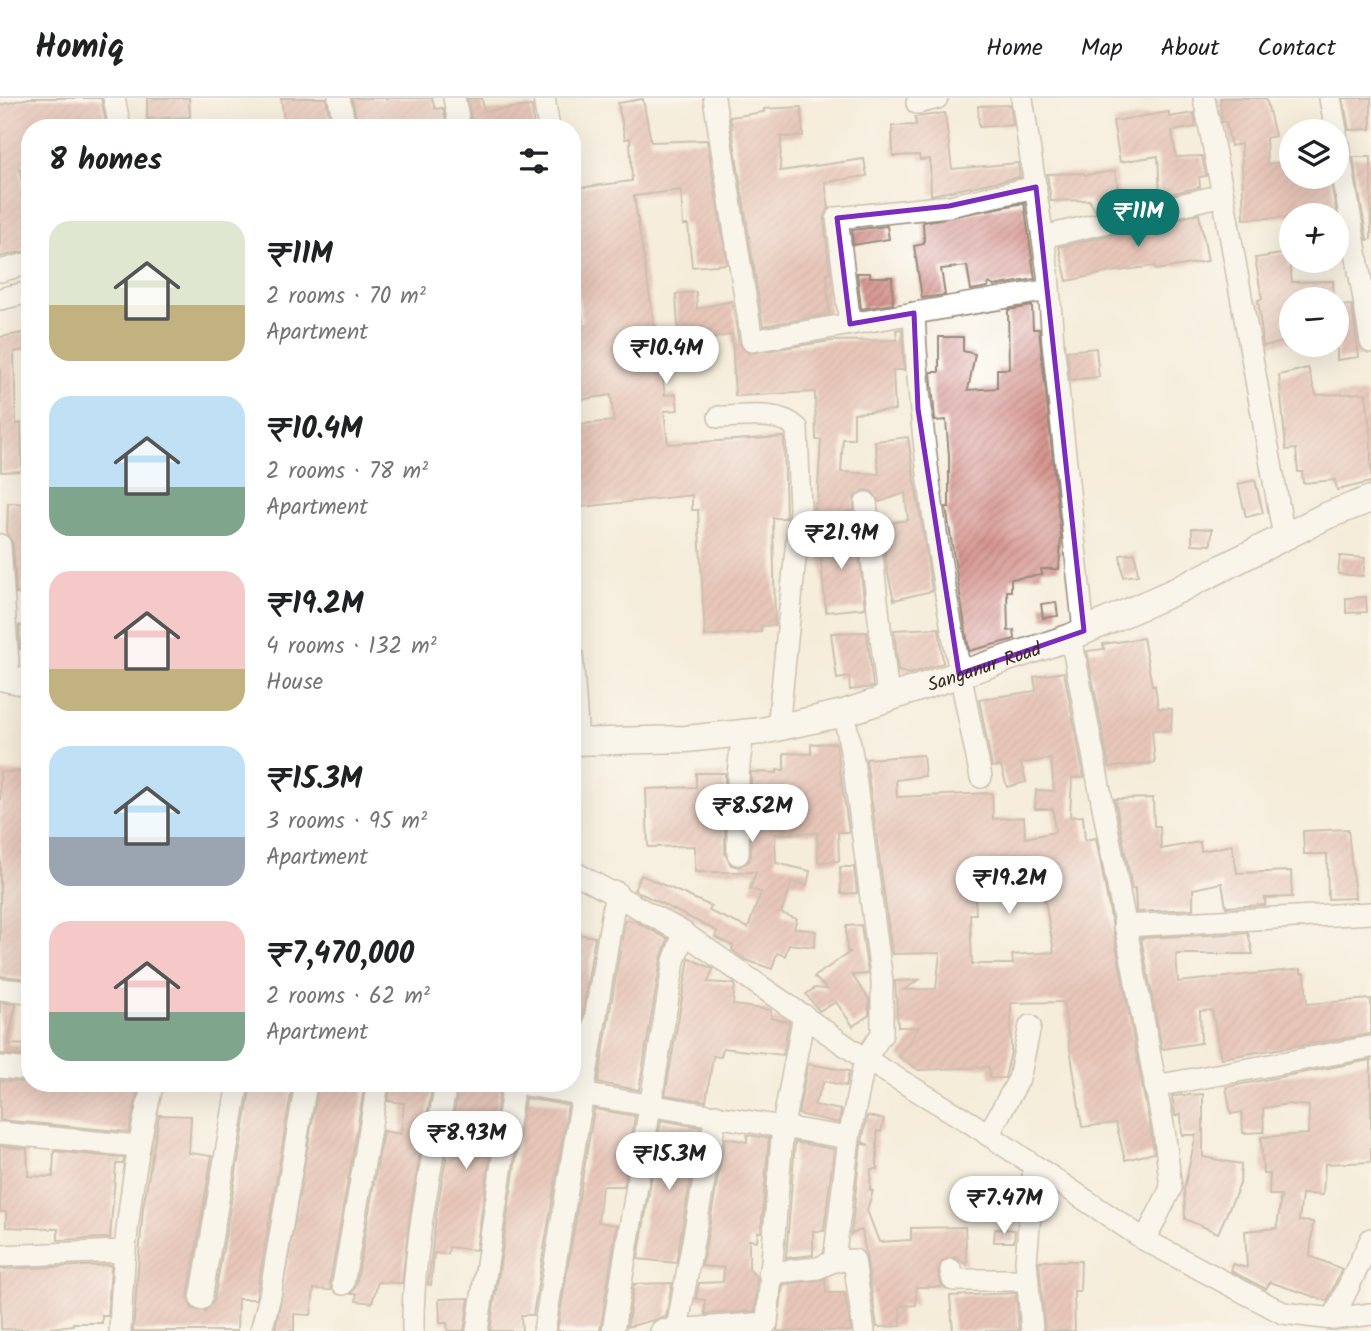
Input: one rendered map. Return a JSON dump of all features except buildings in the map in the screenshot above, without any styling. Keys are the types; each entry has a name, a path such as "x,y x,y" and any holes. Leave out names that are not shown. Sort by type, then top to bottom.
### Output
{"main road":[{"name":"Sanganur Road","path":"581,742 686,739 743,733 844,713 1077,634 1178,590 1326,516 1371,499"}],"street":[{"path":"114,98 118,119"},
{"path":"339,98 343,119"},
{"path":"454,98 458,119"},
{"path":"544,98 548,119"},
{"path":"714,98 752,341 1049,290"},
{"path":"1022,98 1049,290 1077,634 1124,926 1155,1086 1171,1188 1145,1240"},
{"path":"1203,98 1284,537"},
{"path":"1330,98 1334,119"},
{"path":"850,324 837,218 949,206 1035,187"},
{"path":"1346,189 1371,342"},
{"path":"1043,237 1223,195"},
{"path":"0,271 21,265"},
{"path":"0,299 21,294"},
{"path":"914,313 918,409 959,674 981,777"},
{"path":"719,417 776,417 790,421 797,428 800,510 778,728"},
{"path":"866,503 888,698"},
{"path":"0,545 13,680"},
{"path":"834,1261 849,1138 865,1059 882,1034 882,982 853,761 844,713"},
{"path":"738,854 738,773 743,733"},
{"path":"581,875 616,892 684,933 865,1059 988,1135 1145,1240 1283,1322 1371,1314"},
{"path":"544,1331 616,892"},
{"path":"1124,926 1371,913"},
{"path":"613,1331 674,961 684,933"},
{"path":"0,989 21,991"},
{"path":"716,1115 671,1330 767,1327 769,1273 783,1125 804,1015"},
{"path":"988,1135 1019,1079 1030,1026"},
{"path":"1155,1086 1371,1047"},
{"path":"0,1067 21,1069"},
{"path":"114,1330 137,1146 151,1092"},
{"path":"201,1299 236,1092"},
{"path":"261,1331 304,1092"},
{"path":"343,1283 375,1092"},
{"path":"413,1331 412,1299 444,1092"},
{"path":"477,1331 513,1092"},
{"path":"571,1092 849,1138"},
{"path":"0,1133 137,1146"},
{"path":"1032,1331 1026,1261 1034,1167"},
{"path":"1333,1319 1371,1239"},
{"path":"0,1256 123,1251"},
{"path":"769,1273 818,1268 834,1261 854,1260 864,1331"},
{"path":"951,1270 953,1280 1028,1280"}],"highlighted area":[{"path":"1036,187 1084,631 959,674 918,409 914,313 850,324 837,218 949,206"}]}
